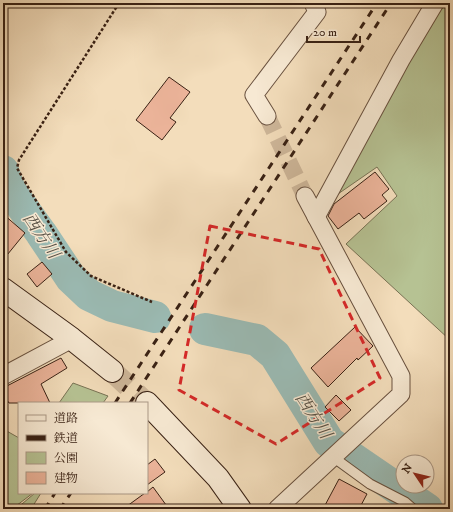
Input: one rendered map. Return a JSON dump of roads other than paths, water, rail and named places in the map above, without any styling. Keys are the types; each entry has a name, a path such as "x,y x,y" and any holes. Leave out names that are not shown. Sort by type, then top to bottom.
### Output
{"main road":[{"path":"3,288 72,339 112,371"},
{"path":"148,405 218,478 240,509"}],"street":[{"path":"267,116 254,95 317,12 313,3"},
{"path":"316,217 401,60 435,3"},
{"path":"277,509 401,394 401,376 305,196"},
{"path":"3,376 72,339"}],"lane":[{"path":"334,457 370,484 405,502 413,509"}],"waterway":[{"name":"西方川","path":"3,171 10,190 71,278 89,295 112,306 155,317"},
{"name":"西方川","path":"205,329 257,340 275,355 329,442 427,509"}],"tunnel":[{"path":"267,116 305,196"},
{"path":"112,371 145,402"}],"railway":[{"path":"116,402 377,3"},
{"path":"131,402 391,3"},
{"path":"45,509 54,494"},
{"path":"60,509 70,494"}]}
